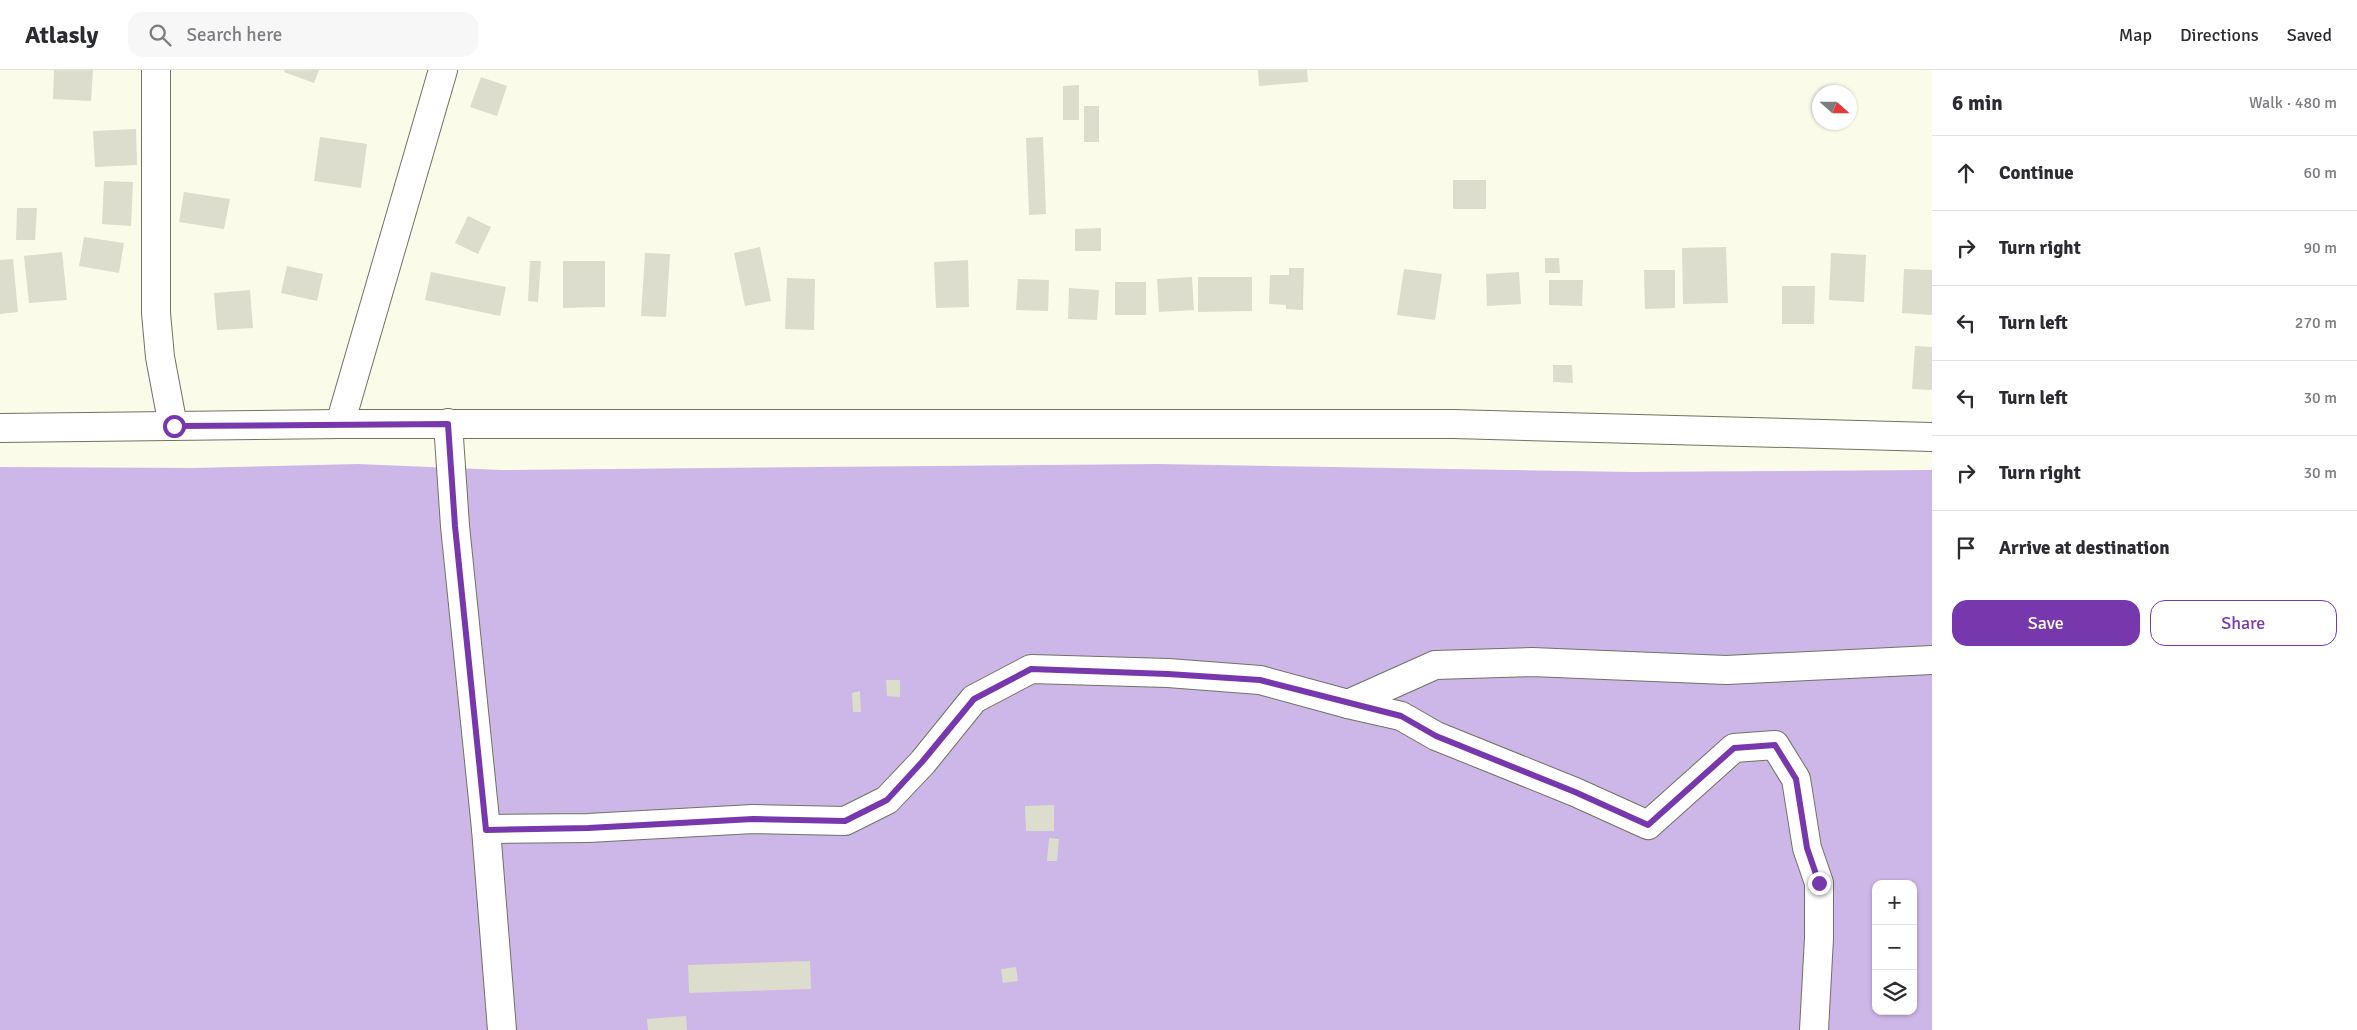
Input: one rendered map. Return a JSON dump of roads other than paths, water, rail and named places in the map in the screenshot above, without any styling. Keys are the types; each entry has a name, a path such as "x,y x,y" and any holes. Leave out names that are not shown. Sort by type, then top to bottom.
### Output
{"street":[{"path":"156,70 156,313 160,357 174,426"},
{"path":"340,424 443,70"},
{"path":"0,428 340,424 1453,424 1932,437"},
{"path":"448,424 455,526 486,830 502,1030"},
{"path":"1348,704 1435,665 1532,662 1726,670 1932,660"},
{"path":"486,830 588,828 753,819 845,821 887,800 922,762 974,699 1031,669 1168,674 1260,680 1401,716 1436,736 1575,792 1648,825 1734,748 1775,745 1796,779 1807,848 1819,883 1814,1030"}]}
